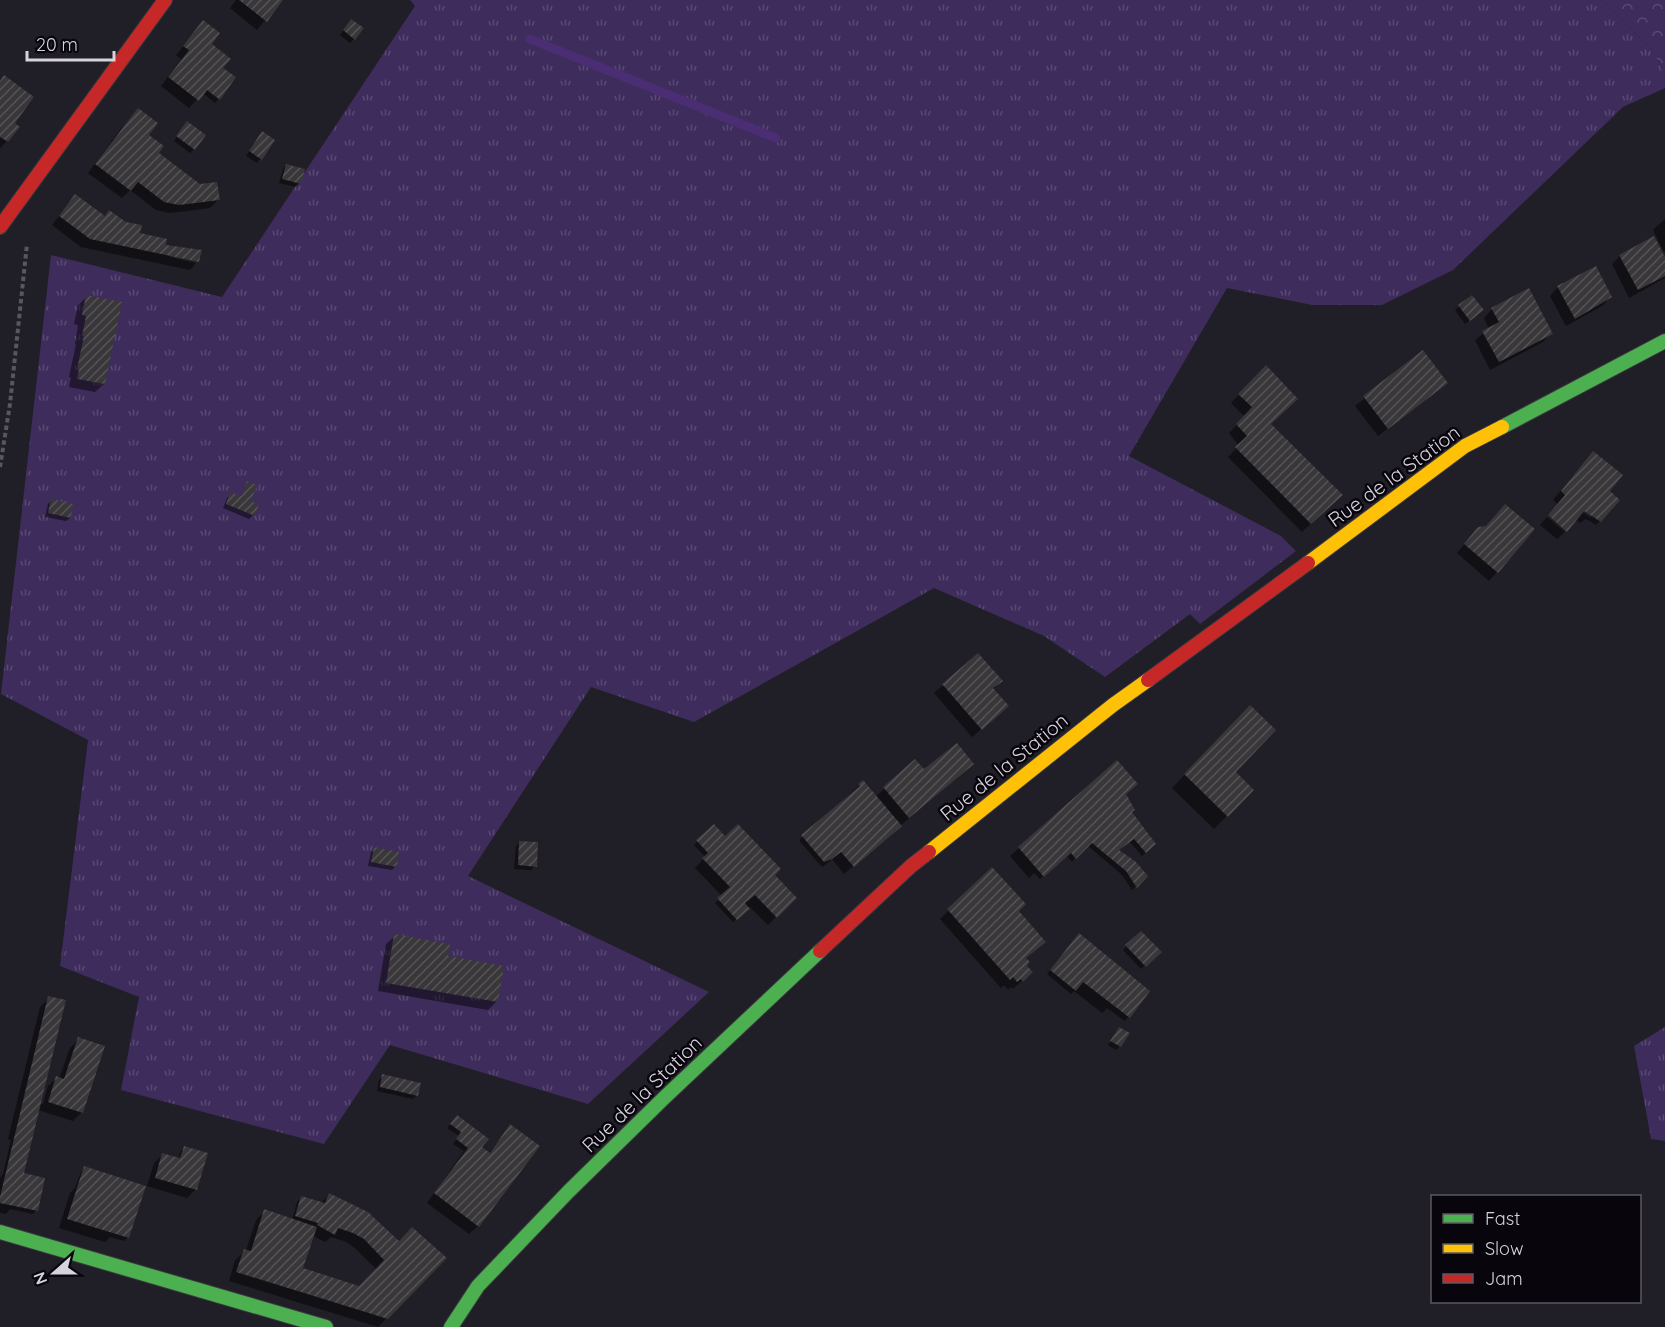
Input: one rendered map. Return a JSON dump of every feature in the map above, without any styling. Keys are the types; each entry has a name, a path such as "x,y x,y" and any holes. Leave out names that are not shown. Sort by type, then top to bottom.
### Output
{"street":[{"path":"0,227 165,0"},
{"name":"Rue de la Station","path":"451,1327 478,1287 569,1191 665,1097 911,866 1113,705 1240,615 1465,446 1665,341"},
{"path":"0,1232 326,1327"}],"path":[{"path":"0,467 10,404 27,248 19,202"}],"green space":[{"path":"410,0 1602,0 1651,49 1665,73 1665,88 1623,107 1453,270 1382,305 1312,305 1227,288 1129,456 1281,536 1296,551 1200,624 1190,614 1105,677 1044,636 934,588 694,722 591,687 468,876 709,992 588,1104 390,1045 324,1144 121,1090 139,997 60,966 88,740 1,694 51,255 222,297 415,6"},
{"path":"1602,0 1665,0 1665,73 1651,49"},
{"path":"1665,1027 1665,1141 1651,1139 1634,1046"}],"building":[{"path":"239,0 283,0 267,22"},
{"path":"351,19 364,28 355,40 343,30"},
{"path":"203,20 220,33 212,44 231,59 223,68 236,77 220,100 207,90 199,101 168,77 189,50 183,46"},
{"path":"4,75 34,97 15,123 20,127 8,142 0,137 0,81"},
{"path":"138,108 158,123 149,135 164,146 159,153 200,184 217,182 220,200 179,205 164,202 138,182 131,191 95,164"},
{"path":"187,121 206,135 195,150 176,136"},
{"path":"262,131 275,140 262,160 249,151"},
{"path":"286,164 305,169 301,184 282,179"},
{"path":"75,194 105,216 109,210 126,222 142,225 140,233 167,239 166,245 202,250 199,262 90,239 59,216"},
{"path":"1654,236 1665,257 1665,276 1638,290 1619,255"},
{"path":"1596,266 1612,297 1575,319 1557,286"},
{"path":"1529,288 1553,334 1499,362 1482,331 1499,322 1491,308"},
{"path":"86,295 122,302 105,384 77,379 84,336 82,336 86,316 82,315"},
{"path":"1472,295 1484,310 1470,321 1458,305"},
{"path":"1423,350 1448,383 1388,429 1363,396"},
{"path":"1266,365 1298,399 1271,424 1343,495 1311,524 1235,447 1247,436 1236,424 1252,407 1238,394"},
{"path":"1593,451 1623,475 1610,491 1620,500 1601,522 1584,511 1567,532 1548,515 1565,495 1561,491"},
{"path":"247,481 257,485 251,501 259,504 255,516 226,504 230,492 241,496"},
{"path":"51,499 73,504 71,518 48,513"},
{"path":"1505,504 1535,529 1498,573 1464,544 1478,527 1486,526"},
{"path":"978,653 1003,681 993,688 1009,706 982,730 942,684"},
{"path":"1250,705 1276,730 1236,772 1254,790 1228,817 1184,774"},
{"path":"957,743 974,764 909,818 883,787 915,759 924,769"},
{"path":"1117,760 1138,784 1126,794 1135,810 1132,812 1156,844 1146,853 1134,839 1119,850 1135,861 1148,876 1137,888 1126,871 1092,843 1076,859 1071,853 1044,877 1018,847"},
{"path":"863,780 902,826 854,867 841,852 824,862 801,835 860,786 858,784"},
{"path":"714,824 725,836 738,824 781,869 775,875 797,898 777,918 755,895 745,903 750,909 737,920 717,898 730,887 702,858 708,853 696,840"},
{"path":"519,841 538,842 537,867 518,865"},
{"path":"374,847 399,852 397,867 371,862"},
{"path":"992,867 1026,904 1019,911 1046,942 1026,958 1030,962 1027,966 1033,972 1023,982 1021,979 1017,982 1013,977 1010,980 947,909"},
{"path":"1141,931 1162,952 1146,967 1125,945"},
{"path":"1079,933 1150,991 1130,1018 1083,982 1076,991 1050,970"},
{"path":"394,934 450,944 448,956 504,966 498,1002 386,983"},
{"path":"48,996 66,1000 24,1173 45,1178 38,1211 0,1203 0,1197"},
{"path":"1119,1027 1130,1033 1121,1047 1110,1041"},
{"path":"78,1037 105,1046 83,1113 48,1102 56,1076 64,1079"},
{"path":"382,1074 421,1083 418,1096 380,1087"},
{"path":"457,1115 489,1139 482,1147 490,1153 510,1124 540,1146 479,1227 434,1193 468,1148 456,1139 461,1132 450,1124"},
{"path":"184,1146 208,1153 197,1190 155,1178 162,1153 180,1158"},
{"path":"84,1166 146,1186 129,1238 67,1219"},
{"path":"329,1193 368,1212 399,1241 412,1227 447,1258 388,1319 236,1272 244,1249 251,1251 264,1209 317,1227 303,1268 359,1286 384,1260 364,1239 353,1233 338,1228 335,1235 317,1225 318,1223 295,1216 301,1196 325,1203"}],"waterway":[{"path":"530,39 776,138"}],"traffic: fast":[{"path":"1502,427 1665,341"},
{"path":"451,1327 478,1286 569,1191 820,951"},
{"path":"0,1232 326,1327"}],"traffic: slow":[{"path":"1308,563 1465,446 1502,427"},
{"path":"929,852 1113,705 1148,680"}],"traffic: jam":[{"path":"0,227 165,0"},
{"path":"1148,680 1308,563"},
{"path":"820,951 929,852"}]}
